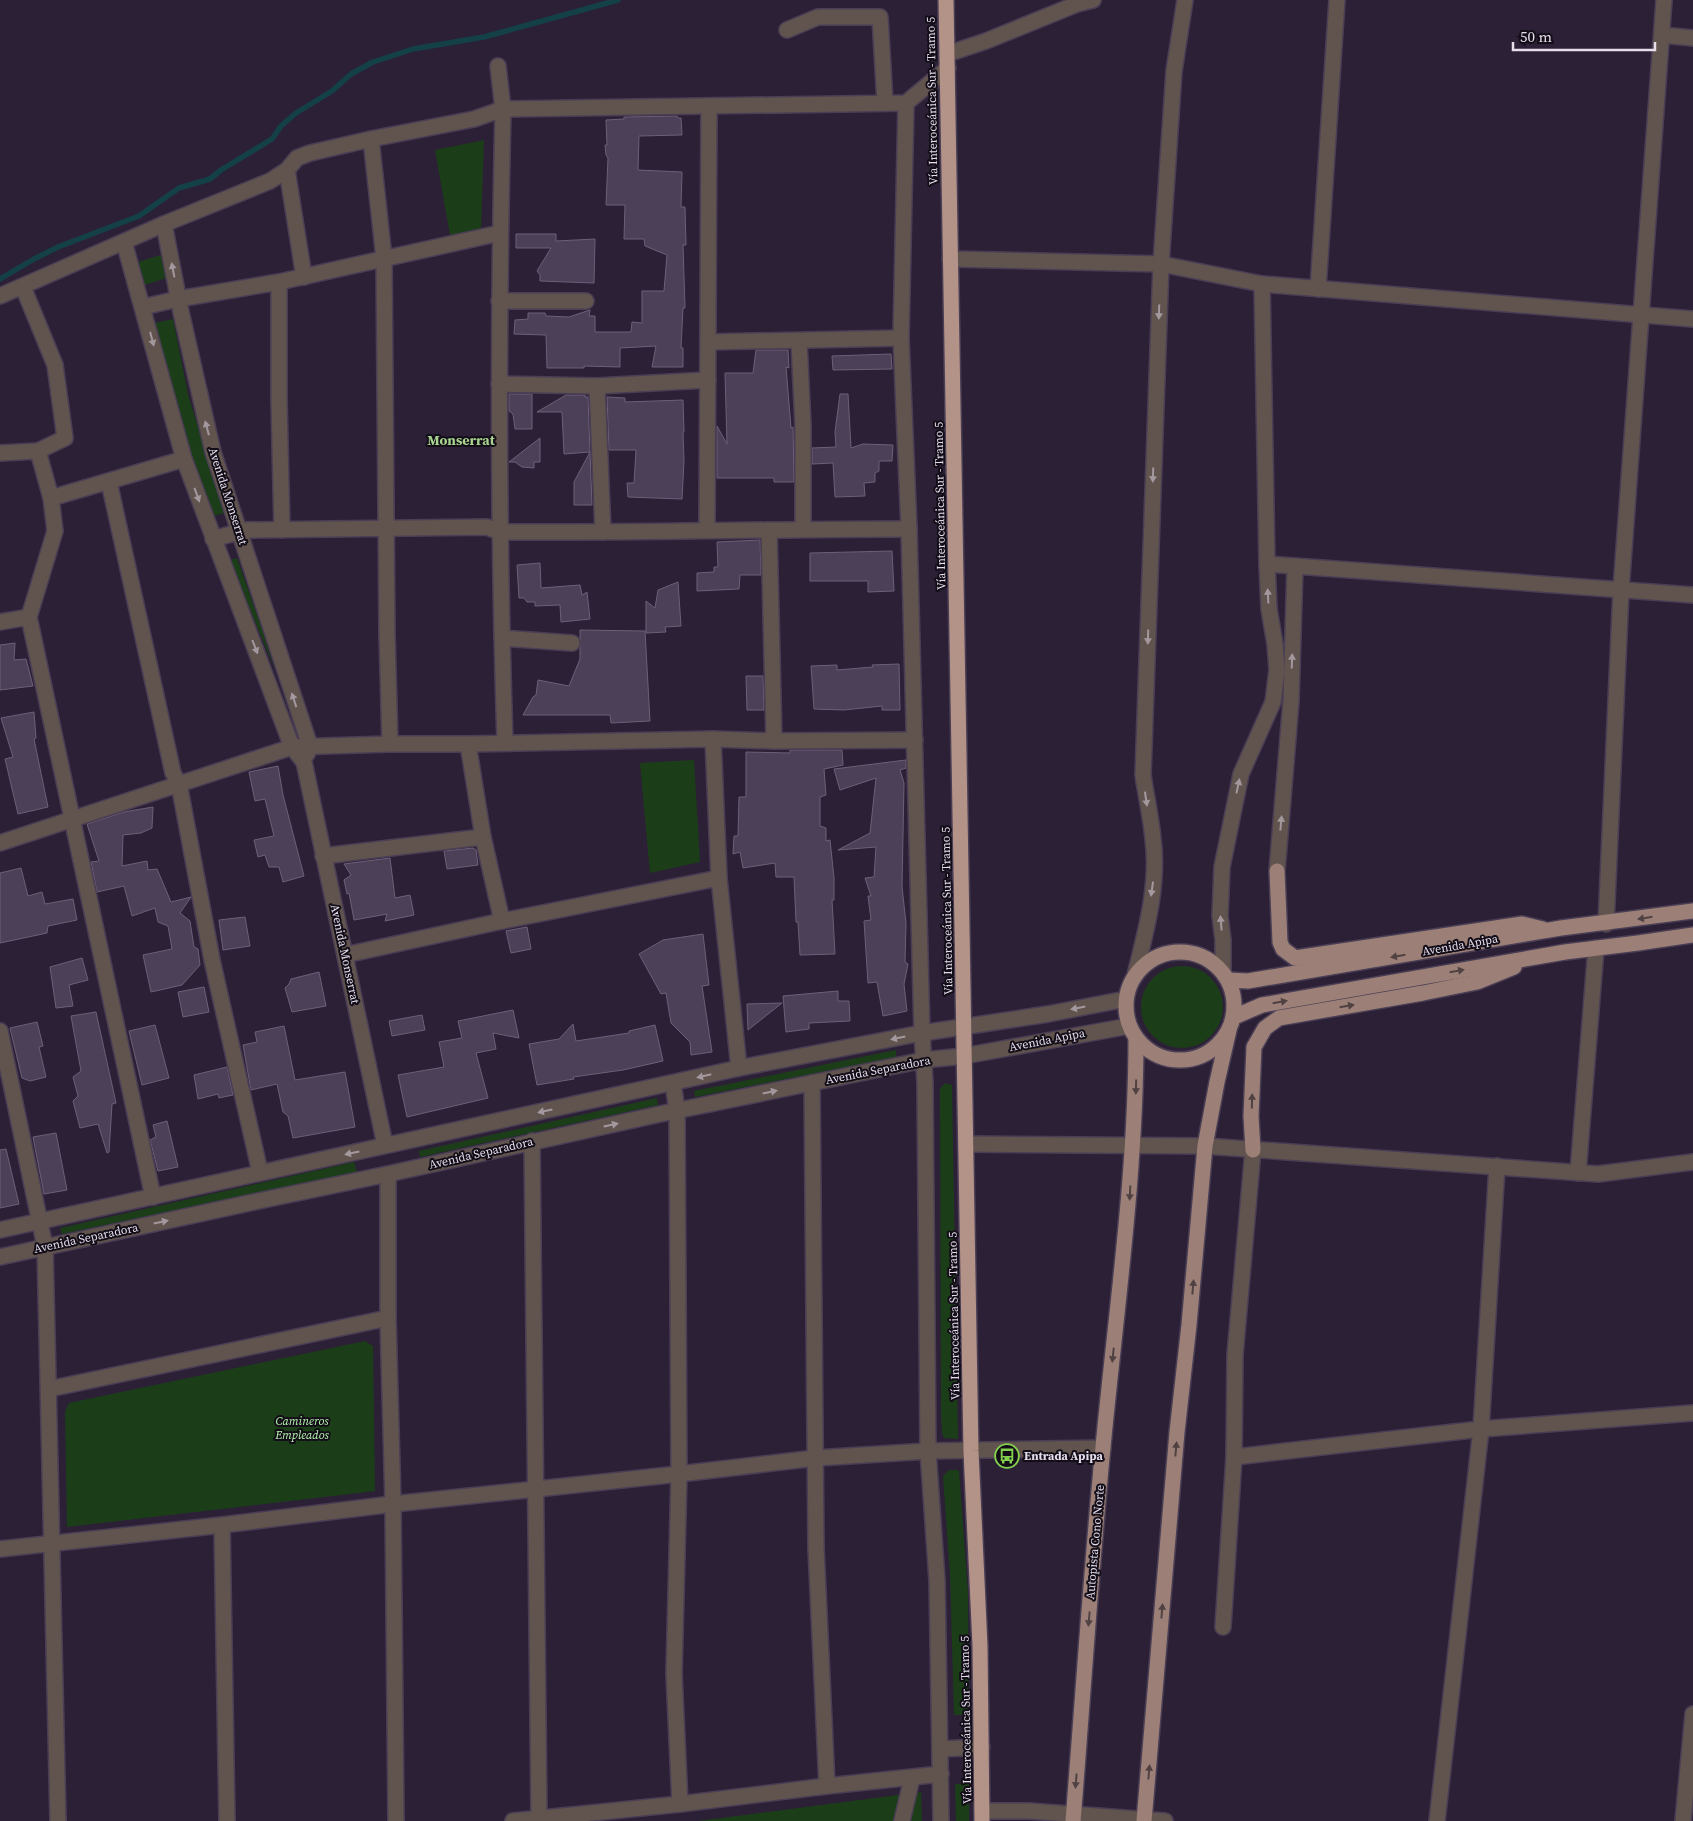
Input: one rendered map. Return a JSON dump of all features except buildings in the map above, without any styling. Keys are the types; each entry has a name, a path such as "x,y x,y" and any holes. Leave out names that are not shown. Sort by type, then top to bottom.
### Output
{"highway":[{"name":"Vía Interoceánica Sur - Tramo 5","path":"946,0 971,1451 977,1555 982,1816"}],"main road":[{"path":"1277,871 1280,942 1283,949 1294,958 1522,924 1550,930"},
{"name":"Avenida Apipa","path":"1225,976 1248,981 1550,930 1693,911"},
{"name":"Avenida Apipa","path":"1232,1024 1262,1005 1542,956 1693,935"},
{"path":"1144,1820 1177,1432 1189,1325 1205,1146 1215,1090 1232,1024 1235,1004 1225,976 1214,963 1203,956 1191,952 1165,953 1154,958 1143,965 1129,986 1126,999 1126,1013 1132,1032 1146,1048 1157,1056 1185,1061 1199,1058 1222,1042 1232,1024"},
{"path":"1254,1150 1251,1116 1254,1047 1266,1028 1278,1018 1477,982 1542,956"},
{"name":"Autopista Cono Norte","path":"1073,1818 1103,1448 1128,1213 1136,1094 1132,1032"}],"street":[{"path":"0,296 164,224 270,181 287,170 297,158 310,153 370,139 474,119 503,109 906,102 947,61 986,41 1076,4 1093,0"},
{"path":"1135,975 1148,922 1154,879 1153,840 1143,775 1161,264 1174,71 1185,0"},
{"path":"1318,289 1337,0"},
{"path":"1606,924 1621,590 1664,0"},
{"path":"788,30 818,16 880,17 885,103"},
{"path":"1662,35 1693,38"},
{"path":"498,66 503,109 499,384 505,742"},
{"path":"906,102 901,338 924,1060 928,1451 937,1580 941,1821"},
{"path":"707,529 709,106"},
{"path":"370,139 384,258 386,634 390,744"},
{"path":"287,170 304,277"},
{"name":"Avenida Monserrat","path":"164,224 202,411 213,452 310,746"},
{"path":"143,307 178,299 280,282 500,233"},
{"name":"Avenida Monserrat","path":"124,242 184,459 292,747 304,762 385,1145"},
{"path":"950,259 1161,264 1262,284 1693,319"},
{"path":"280,282 279,400 282,530"},
{"path":"1225,976 1220,916 1222,867 1241,774 1272,702 1277,670 1269,609 1266,564 1262,284"},
{"path":"0,452 38,451 66,438 55,365 23,287"},
{"path":"499,301 586,301"},
{"path":"709,342 901,338"},
{"path":"799,341 803,426 803,529"},
{"path":"499,384 597,386 708,380"},
{"path":"597,386 603,532"},
{"path":"38,451 51,498 55,531 29,617 153,1197"},
{"path":"51,498 184,459"},
{"path":"109,482 173,773 179,784 212,960 260,1172"},
{"path":"213,539 239,532 282,530 487,527 500,532 908,529"},
{"path":"769,530 774,741"},
{"path":"1266,564 1693,595"},
{"path":"1277,871 1291,701 1294,566"},
{"path":"0,622 29,617"},
{"path":"502,638 572,643"},
{"path":"0,843 292,747 713,739 774,741 915,740"},
{"path":"713,739 719,878 739,1068"},
{"path":"468,744 483,837 502,921"},
{"path":"304,762 310,746"},
{"path":"323,856 483,837"},
{"path":"345,955 502,921 719,878"},
{"path":"1578,1173 1596,948"},
{"name":"Avenida Apipa","path":"963,1026 1048,1014 1126,999"},
{"path":"0,1230 739,1068 963,1026"},
{"path":"0,1031 45,1247 58,1821"},
{"name":"Avenida Apipa","path":"964,1056 1132,1032"},
{"name":"Avenida Separadora","path":"0,1257 677,1110 924,1060 964,1056"},
{"path":"673,1083 677,1110 679,1474 674,1674 680,1804"},
{"path":"812,1083 816,1548 827,1786"},
{"path":"532,1142 540,1818"},
{"path":"966,1144 1205,1146 1598,1174 1693,1162"},
{"path":"1223,1627 1234,1457 1235,1355 1254,1150"},
{"path":"1437,1821 1481,1429 1497,1166"},
{"path":"388,1174 388,1318 393,1504 396,1821"},
{"path":"49,1389 388,1318"},
{"path":"1234,1457 1481,1429 1693,1414"},
{"path":"0,1549 222,1526 393,1504 816,1458 928,1451 1103,1448"},
{"path":"222,1526 227,1821"},
{"path":"1683,1821 1693,1714"},
{"path":"940,1749 982,1747"},
{"path":"513,1821 940,1774"},
{"path":"902,1821 912,1778"},
{"path":"982,1816 1029,1811 1073,1818 1165,1821"}],"green space":[{"path":"484,140 481,229 450,235 435,150"},
{"path":"161,255 166,278 145,285 138,262"},
{"path":"173,319 188,394 224,513 214,516 190,453 155,323"},
{"path":"237,558 261,626 274,668 230,560"},
{"path":"694,760 700,862 650,873 640,763"},
{"path":"1182,966 1198,969 1211,978 1220,991 1223,1007 1220,1023 1211,1036 1198,1045 1182,1048 1166,1045 1153,1036 1144,1023 1141,1007 1144,991 1153,978 1166,969"},
{"path":"896,1050 896,1057 695,1097 694,1091"},
{"path":"945,1083 952,1085 958,1439 944,1438 941,1414 940,1089"},
{"path":"657,1098 658,1105 420,1157 419,1151"},
{"path":"354,1162 357,1172 62,1234 60,1228"},
{"name":"Camineros Empleados","path":"365,1341 373,1346 375,1491 67,1527 65,1412 69,1403"},
{"path":"949,1470 959,1470 968,1593 969,1715 954,1715 950,1574 943,1476"},
{"path":"969,1783 969,1821 956,1821 955,1784"},
{"path":"921,1792 922,1821 698,1821"}],"waterway":[{"path":"0,279 58,247 139,216 179,188 210,179 221,170 272,139 281,126 296,113 332,91 351,74 373,62 413,49 484,37 618,0"}],"place":[{"name":"Entrada Apipa","path":"1007,1456"}],"district":[{"name":"Monserrat","path":"461,440"}]}
